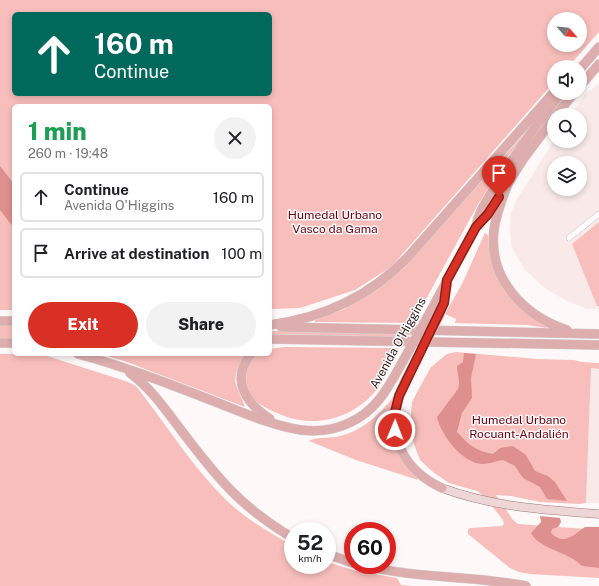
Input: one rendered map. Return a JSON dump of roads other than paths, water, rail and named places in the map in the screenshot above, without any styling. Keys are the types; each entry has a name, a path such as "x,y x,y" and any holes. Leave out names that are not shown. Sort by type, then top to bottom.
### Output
{"main road":[{"path":"587,61 599,47"},
{"path":"587,78 599,64"},
{"path":"587,81 599,72"},
{"path":"272,326 306,318 336,308 357,298 387,277 408,258 547,100"},
{"name":"Avenida O'Higgins","path":"284,426 300,430 320,430 340,426 354,421 367,412 382,396 428,316 476,227 481,210 500,179 556,100"},
{"path":"562,108 568,100"},
{"name":"Avenida O'Higgins","path":"476,227 488,214 509,181 547,128"},
{"path":"509,181 495,221 493,237 495,258 502,278 518,302 532,314 558,327 580,334"},
{"path":"442,488 422,477 403,454 396,436 394,417 397,401 402,389 438,316 446,296 447,280"},
{"path":"0,321 12,321"},
{"path":"272,326 599,334"},
{"path":"272,341 283,338"},
{"path":"272,339 599,345"},
{"path":"0,343 12,343"},
{"path":"85,356 119,366 238,411 284,426"},
{"path":"250,356 242,372 241,382 244,392 261,412 284,426"},
{"path":"119,366 136,377 150,390 215,474 237,498 259,517 284,532"},
{"path":"396,570 495,581 526,586"}],"street":[{"path":"569,238 599,214"},
{"path":"442,488 470,497 505,505 543,510 599,514"}],"park label":[{"name":"Humedal Urbano Vasco da Gama","path":"335,222"},
{"name":"Humedal Urbano Rocuant-Andalién","path":"519,427"}]}
